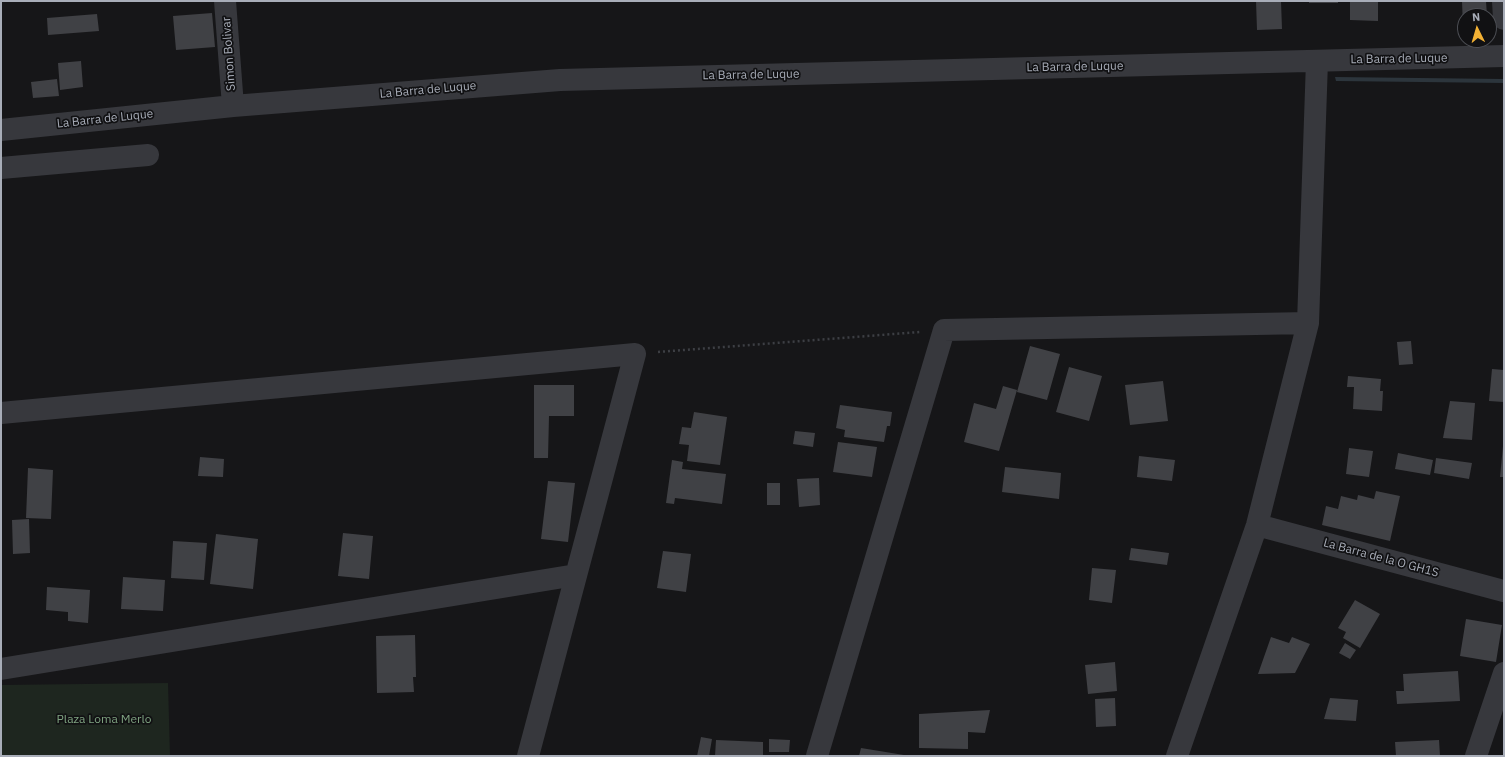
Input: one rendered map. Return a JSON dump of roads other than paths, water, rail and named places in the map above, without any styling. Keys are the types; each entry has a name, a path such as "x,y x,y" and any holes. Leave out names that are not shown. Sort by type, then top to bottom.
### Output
{"street":[{"name":"Simon Bolivar","path":"226,1 234,106"},
{"path":"1503,1 1504,19"},
{"name":"La Barra de Luque","path":"1,130 234,106 560,80 1504,56"},
{"path":"1177,756 1257,525 1308,323 1317,61"},
{"path":"1,168 148,155"},
{"path":"817,756 944,330 1308,323"},
{"path":"1,413 635,354 528,756"},
{"name":"La Barra de la O GH1S","path":"1257,525 1504,591"},
{"path":"1,670 576,575"},
{"path":"1476,756 1504,673"}],"park label":[{"name":"Plaza Loma Merlo","path":"104,720"}]}
